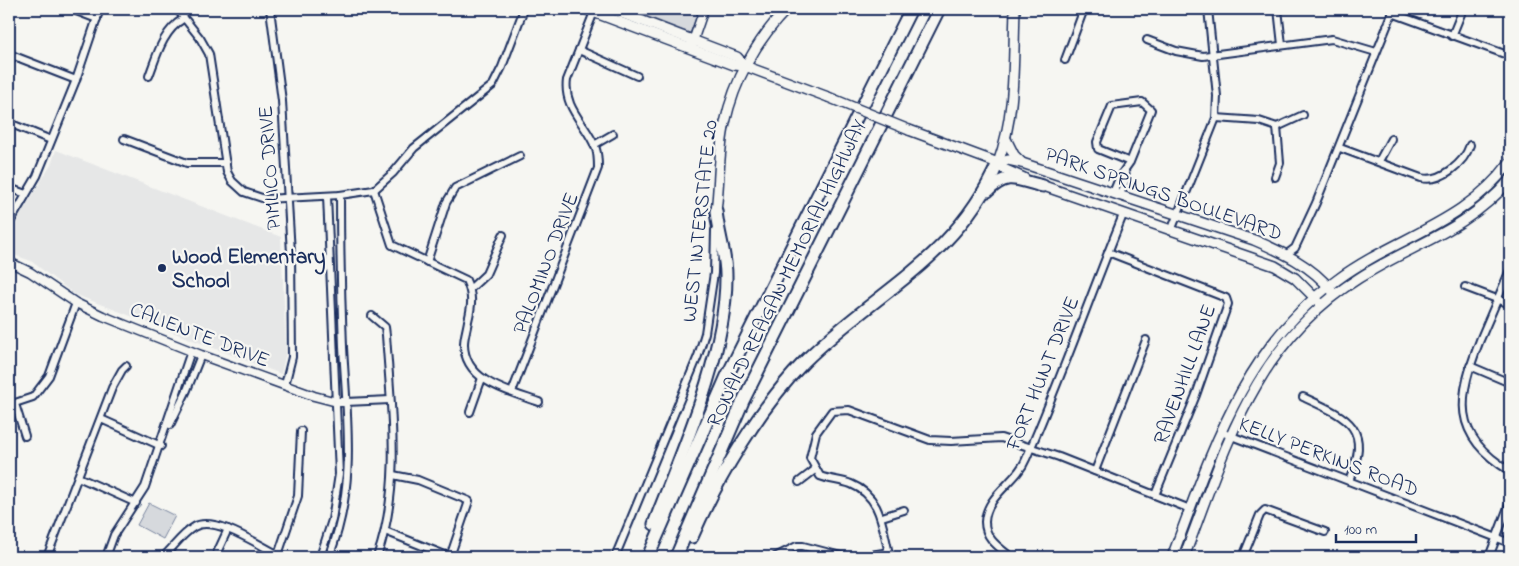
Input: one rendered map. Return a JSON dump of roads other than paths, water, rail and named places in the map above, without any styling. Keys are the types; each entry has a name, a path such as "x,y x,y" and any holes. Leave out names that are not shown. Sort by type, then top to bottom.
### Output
{"highway":[{"name":"RONALD REAGAN MEMORIAL HIGHWAY","path":"648,557 720,391 911,9"},
{"name":"RONALD REAGAN MEMORIAL HIGHWAY","path":"676,557 744,400 938,9"},
{"path":"983,196 998,163"},
{"path":"683,557 697,526 722,480 748,436 783,385 830,338 944,245 983,196 1003,179 1012,178 1043,186"},
{"path":"641,557 703,392 722,317 726,263 720,243 716,211"},
{"path":"713,261 719,260 726,263"}],"main road":[{"name":"PARK SPRINGS BOULEVARD","path":"585,9 692,44"},
{"name":"PARK SPRINGS BOULEVARD","path":"611,9 692,44 734,66 745,66 998,163 1004,169 1043,186 1275,266 1293,277 1322,305"},
{"name":"WEST INTERSTATE 20","path":"716,211 725,122 745,66 764,36 787,9"},
{"path":"998,163 1006,139 1013,98 1015,9"},
{"path":"1006,139 1014,156 1022,163"},
{"name":"PARK SPRINGS BOULEVARD","path":"998,163 1008,160 1022,163 1254,240 1287,254 1316,275 1334,295"},
{"path":"1175,556 1190,509 1221,432 1245,382 1264,353 1298,313 1345,274 1386,249 1438,225 1486,189 1510,162"},
{"path":"1043,186 1052,179 1081,183"},
{"path":"1184,557 1230,435 1243,407 1266,367 1287,340 1334,295 1384,264 1455,227 1485,206 1510,180"},
{"path":"1316,275 1330,277 1345,274"},
{"path":"1293,277 1304,293 1298,313"}],"street":[{"path":"71,9 98,19"},
{"path":"9,224 37,176 76,80 100,9"},
{"path":"177,9 183,19 200,38 209,54 226,163 232,181 244,192 265,199 340,196 374,190 393,173 414,148 493,85 502,67 524,9"},
{"name":"PIMLICO DRIVE","path":"270,9 282,100 291,253 292,357 285,386"},
{"path":"692,44 704,9"},
{"path":"1065,60 1084,9"},
{"path":"1171,231 1216,118 1217,96 1211,55 1208,9"},
{"path":"1278,9 1282,44"},
{"path":"1452,36 1463,9"},
{"path":"1287,254 1295,248 1340,148 1393,11 1452,36 1510,56"},
{"name":"PALOMINO DRIVE","path":"512,392 595,179 598,161 594,145 566,96 567,80 594,12"},
{"path":"149,76 165,38 174,24 183,19"},
{"path":"1147,40 1188,54 1211,55 1282,44 1332,39 1376,52"},
{"path":"580,50 637,76"},
{"path":"9,54 76,80"},
{"path":"1116,194 1126,179 1126,170 1130,162 1151,110 1142,102 1115,105 1110,108 1097,142 1098,149 1130,162"},
{"path":"1216,118 1259,120 1277,127 1304,115"},
{"path":"9,123 52,140"},
{"path":"1275,177 1280,164 1277,127"},
{"path":"594,145 613,134"},
{"path":"124,139 187,164 226,163"},
{"path":"1379,161 1391,139"},
{"path":"1340,148 1421,178 1433,180 1443,175 1466,157 1470,145"},
{"path":"427,262 446,204 455,188 520,156"},
{"path":"9,188 26,194"},
{"path":"374,190 392,245 401,252 461,276 470,289 471,308 464,344 468,360 482,378 539,402"},
{"path":"320,557 332,520 337,487 337,402 327,196"},
{"path":"329,557 343,513 348,489 341,289 340,196"},
{"name":"WEST INTERSTATE 20","path":"615,557 698,356 710,307 714,273 716,211"},
{"name":"FORT HUNT DRIVE","path":"1011,557 992,540 985,521 997,495 1025,462 1046,416 1108,252 1124,215"},
{"path":"470,289 486,274 503,235"},
{"name":"RAVENHILL LANE","path":"1108,252 1222,296 1226,298 1228,304 1196,395 1156,495"},
{"name":"CALIENTE DRIVE","path":"9,262 30,272 76,303 201,356 285,386 337,402 390,400"},
{"path":"1510,270 1470,366 1464,386 1462,405 1469,429 1485,452 1510,472"},
{"path":"1466,287 1510,304"},
{"path":"25,436 12,405 33,397 49,376 76,303"},
{"path":"372,316 385,327 393,475 385,530 377,557"},
{"path":"1095,471 1146,340"},
{"path":"106,557 114,535 146,487 165,435 178,386 191,352"},
{"path":"165,435 188,390 201,356"},
{"path":"47,557 112,388 126,366"},
{"path":"1470,366 1510,383"},
{"path":"470,412 482,378"},
{"path":"1303,397 1344,416 1356,432 1359,454 1350,481"},
{"path":"859,557 890,555 882,517 871,498 850,484 820,476 810,458 816,433 828,414 837,409 848,410 930,440 951,441 993,437 1031,448 1095,471 1190,509"},
{"path":"101,418 161,446"},
{"path":"163,557 192,528 200,524 211,524 228,529 280,556 298,496 301,431"},
{"name":"KELLY PERKINS ROAD","path":"1221,432 1510,543"},
{"path":"799,482 816,469"},
{"path":"385,530 450,557 469,501 418,480 393,475"},
{"path":"78,477 136,503"},
{"path":"1489,557 1510,502"},
{"path":"882,517 904,510"},
{"path":"1243,557 1265,510 1325,532"},
{"path":"215,557 228,529"},
{"path":"775,557 797,546 803,546 845,557"}],"place":[{"name":"Wood Elementary School","path":"162,268"}]}
